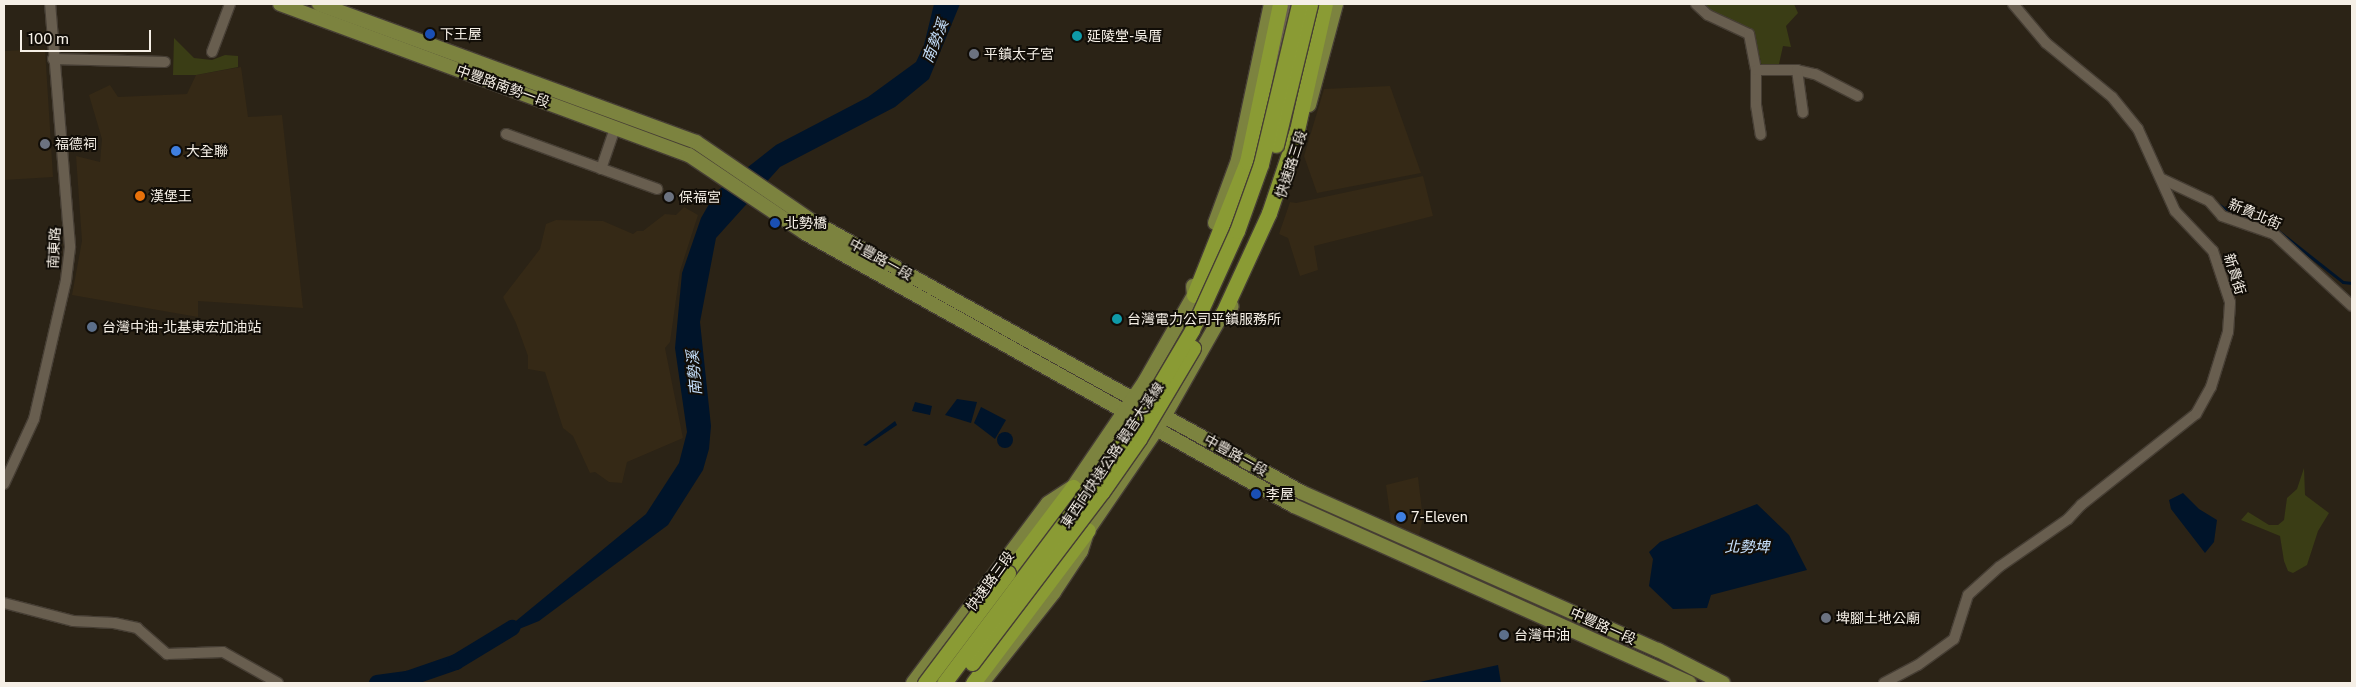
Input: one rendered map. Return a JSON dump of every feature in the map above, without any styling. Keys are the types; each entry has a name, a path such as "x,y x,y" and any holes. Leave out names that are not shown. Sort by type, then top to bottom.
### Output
{"highway":[{"path":"1194,296 1247,162 1280,4"},
{"name":"東西向快速公路 觀音大溪線","path":"943,682 1106,467 1140,418 1192,330 1237,230 1262,164 1299,4"},
{"name":"東西向快速公路 觀音大溪線","path":"956,683 1108,485 1140,439 1197,341 1251,218 1283,124 1310,4"},
{"path":"1223,314 1269,213 1297,130 1325,4"},
{"path":"925,683 1074,487"},
{"path":"973,683 1088,530"}],"main road":[{"name":"中豐路南勢一段","path":"280,4 689,155 726,171"},
{"name":"中豐路南勢一段","path":"320,4 696,142 726,171"},
{"name":"快速路三段","path":"913,683 1048,503 1074,487 1125,411 1194,296 1192,286 1238,160 1271,4"},
{"name":"快速路三段","path":"982,683 1054,592 1081,551 1088,530 1157,429 1223,314 1236,302 1271,226 1296,154 1336,4"},
{"path":"615,128 619,114"},
{"path":"726,171 763,196"},
{"name":"中豐路一段","path":"763,196 1165,415 1301,492 1658,650 1723,683"},
{"name":"中豐路一段","path":"763,196 805,233 1294,506 1689,683"},
{"path":"1451,575 1456,561"}],"street":[{"name":"南東路","path":"4,484 25,444 34,419 69,254 68,210 53,59 50,4"},
{"path":"212,52 230,4"},
{"name":"快速路三段","path":"1194,296 1207,283 1252,173 1289,4"},
{"name":"快速路三段","path":"1223,314 1225,298 1262,218 1289,138 1320,4"},
{"path":"1696,4 1708,15 1749,34 1756,70 1756,105 1761,135"},
{"name":"新貴街","path":"1884,683 1918,665 1954,639 1968,595 1999,567 2068,519 2080,505 2196,414 2211,388 2228,332 2230,302 2213,251 2175,211 2162,179 2152,165 2138,129 2112,97 2046,42 2013,4"},
{"path":"53,59 165,62"},
{"path":"1756,70 1797,70 1815,74 1858,96"},
{"path":"1797,70 1803,113"},
{"path":"601,169 615,128"},
{"path":"506,134 657,189"},
{"name":"新貴北街","path":"2162,179 2209,201 2222,216 2274,234 2352,306"},
{"name":"快速路三段","path":"943,682 1057,517 1074,487"},
{"name":"快速路三段","path":"966,683 1070,544 1088,530"},
{"path":"4,603 74,621 114,623 137,628 167,654 222,652 278,683"},
{"path":"928,665 943,682"}],"shaded area":[{"path":"45,49 53,177 4,180 4,51"},
{"path":"241,67 248,117 282,115 303,308 198,301 198,317 72,295 82,241 76,156 100,162 102,139 89,95 110,85 118,97 187,94 196,75"},
{"path":"1390,86 1421,173 1317,193 1304,156 1324,89"},
{"path":"1423,176 1433,216 1314,246 1318,270 1300,276 1288,238 1279,234 1290,202 1296,203"},
{"path":"684,207 698,215 680,271 670,342 665,348 683,438 627,462 622,483 609,482 595,472 590,473 573,436 563,428 545,372 528,369 528,356 516,323 503,297 540,249 546,224 556,220 603,221 633,234 637,231 643,231 665,214 676,215"},
{"path":"1418,477 1423,519 1418,539 1392,528 1386,485"}],"green space":[{"path":"1704,4 1794,4 1798,13 1786,26 1791,47 1783,46 1779,64 1762,67 1754,32 1714,14"},
{"path":"174,38 194,58 212,60 225,55 238,56 238,67 196,75 173,75"},
{"path":"2304,468 2305,495 2329,513 2318,531 2307,565 2293,573 2288,571 2284,561 2280,536 2241,520 2248,512 2269,525 2278,525 2284,520 2287,498 2297,489"}],"water":[{"path":"934,4 960,4 929,79 895,107 780,167 716,238 700,322 711,426 709,449 703,470 668,525 539,621 494,639 646,514 679,463 687,432 675,348 682,273 701,218 716,192 776,145 868,97 916,62 924,45"},
{"path":"957,399 977,402 971,423 945,415"},
{"path":"915,402 932,406 930,415 912,411"},
{"path":"981,407 1006,420 995,439 974,423"},
{"path":"895,421 897,425 866,446 863,445"},
{"path":"1005,432 1013,440 1005,448 997,440"},
{"path":"2183,493 2199,509 2217,520 2214,542 2205,553 2171,509 2169,500"},
{"name":"北勢埤","path":"1757,504 1789,535 1807,570 1711,595 1707,608 1673,609 1649,586 1653,559 1649,552 1660,542"},
{"path":"1498,665 1501,683 1415,683"}],"waterway":[{"path":"2217,203 2227,210 2276,229 2343,282 2352,283"},
{"name":"南勢溪","path":"377,683 407,679 456,662 512,628"}],"place":[{"name":"下王屋","path":"430,34"},
{"name":"延陵堂-吳厝","path":"1077,36"},
{"name":"平鎮太子宮","path":"974,54"},
{"name":"福德祠","path":"45,144"},
{"name":"大全聯","path":"176,151"},
{"name":"漢堡王","path":"140,196"},
{"name":"保福宮","path":"669,197"},
{"name":"北勢橋","path":"775,223"},
{"name":"台灣電力公司平鎮服務所","path":"1117,319"},
{"name":"台灣中油-北基東宏加油站","path":"92,327"},
{"name":"李屋","path":"1256,494"},
{"name":"7-Eleven","path":"1401,517"},
{"name":"埤腳土地公廟","path":"1826,618"},
{"name":"台灣中油","path":"1504,635"}]}
